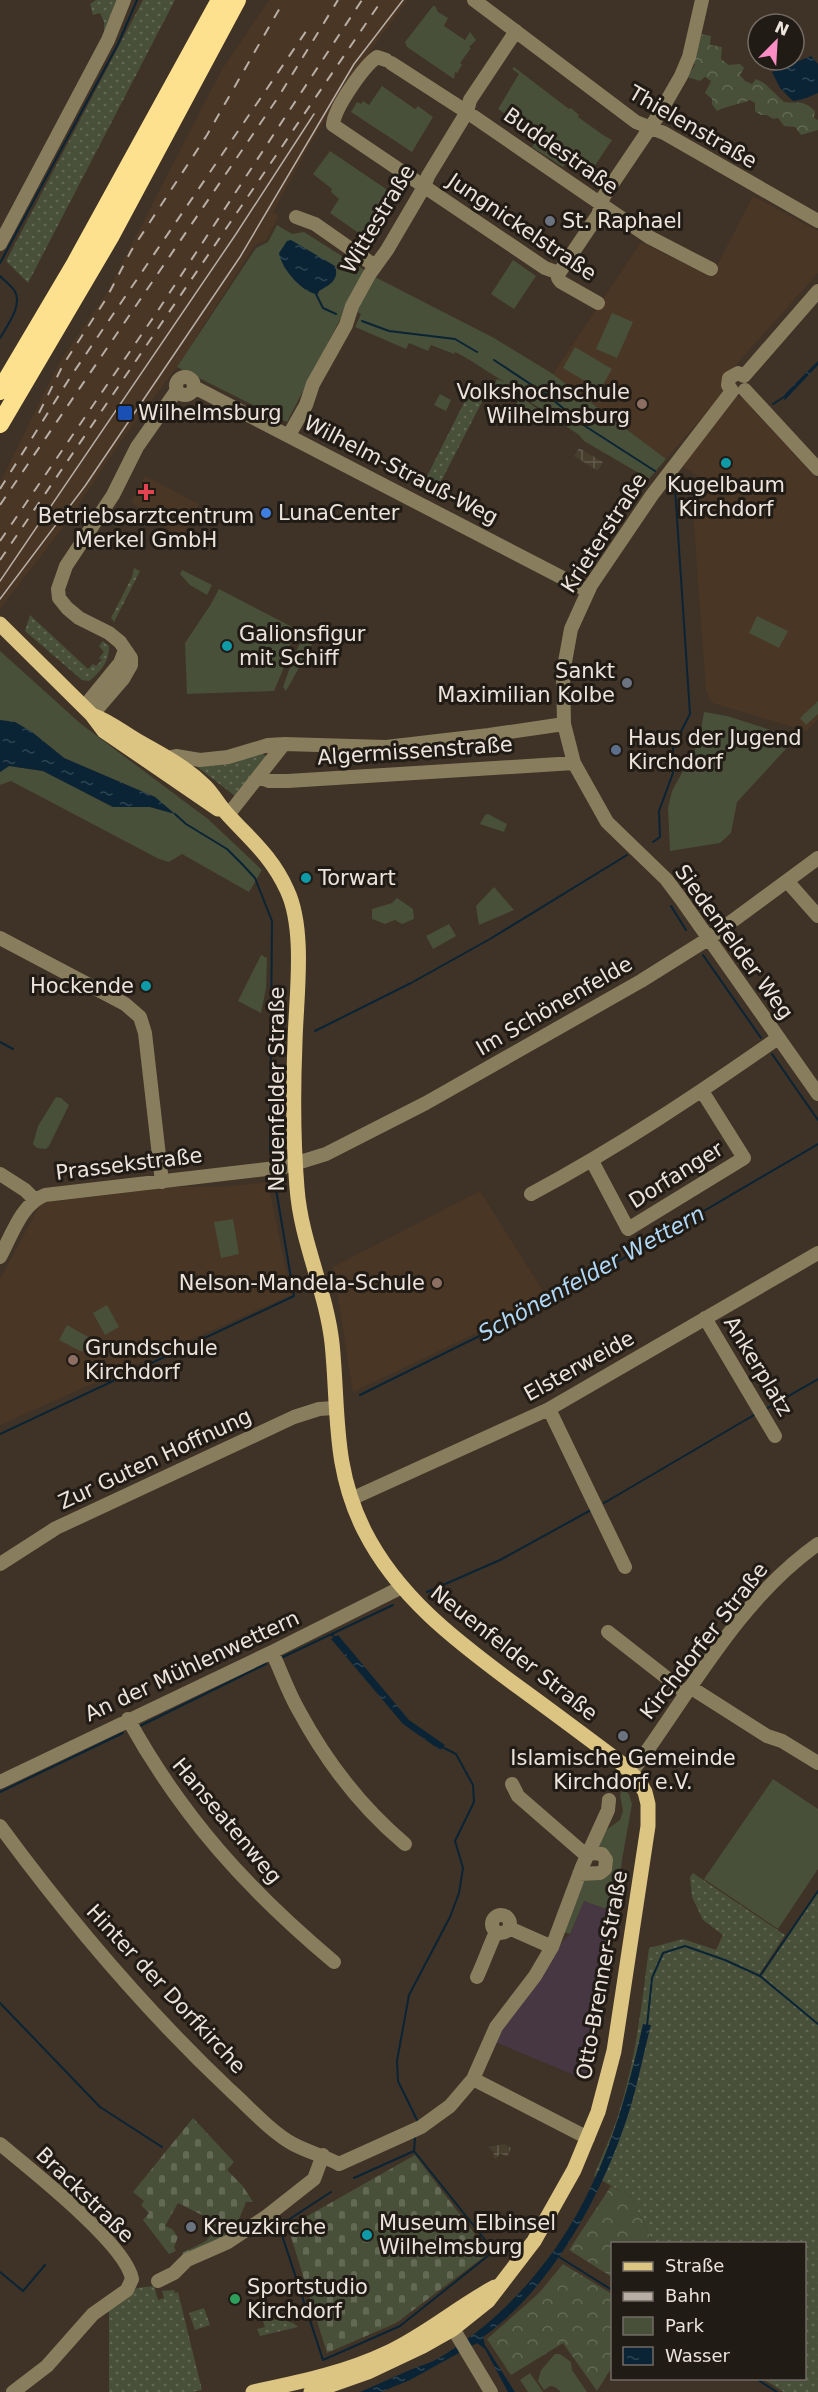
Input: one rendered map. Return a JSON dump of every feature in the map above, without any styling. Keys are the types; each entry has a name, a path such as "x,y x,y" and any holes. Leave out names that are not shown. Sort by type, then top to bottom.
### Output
{"highway":[{"path":"0,391 75,264 220,0"},
{"path":"0,424 110,237 237,0"}],"main road":[{"name":"Neuenfelder Straße","path":"0,624 88,711 104,731 228,815"},
{"name":"Neuenfelder Straße","path":"88,711 111,722 167,758 204,786 228,815 260,847 288,891 293,906 298,943 293,1086 300,1214 330,1326 334,1408 340,1454 351,1499 370,1542 402,1587 444,1630 631,1773 647,1796 648,1826"},
{"name":"Otto-Brenner-Straße","path":"310,2392 368,2372 423,2346 453,2328 488,2301 525,2255 546,2221 588,2138 614,2051 648,1826"},
{"name":"Otto-Brenner-Straße","path":"253,2392 344,2371 453,2328"}],"street":[{"path":"0,244 108,40 124,0"},
{"name":"Thielenstraße","path":"474,0 497,15 626,115 664,133 818,221"},
{"name":"Thielenstraße","path":"486,0 492,5 497,15"},
{"path":"559,273 598,214 604,196 650,128 681,76 689,57 702,0"},
{"name":"Wittestraße","path":"289,435 306,405 313,384 346,325 352,306 424,187 428,176 466,112 470,100 516,31"},
{"name":"Buddestraße","path":"333,125 340,105 364,70 385,60 466,112 649,237 711,269"},
{"name":"Jungnickelstraße","path":"333,125 546,268 559,273 558,278 561,282 598,303"},
{"path":"296,217 315,224 375,266"},
{"name":"Krieterstraße","path":"564,724 562,688 564,660 571,629 588,591 647,502 818,291"},
{"path":"740,386 818,469"},
{"name":"Wilhelm-Strauß-Weg","path":"88,711 120,663 125,650 116,638 72,602 61,580 70,559 113,495 137,447 177,390 187,394 194,387 588,591"},
{"path":"167,758 176,756 200,760 228,757 268,745 284,744 386,747 541,729 564,724"},
{"name":"Siedenfelder Weg","path":"564,724 574,763 607,822 666,879 818,1094"},
{"path":"228,815 284,744"},
{"name":"Algermissenstraße","path":"259,777 269,781 282,781 574,763"},
{"name":"Im Schönenfelde","path":"296,1164 326,1154 426,1103 612,998 708,939 818,858"},
{"path":"788,881 818,916"},
{"path":"0,938 125,1004 140,1017 145,1033 162,1182"},
{"path":"531,1194 592,1161 702,1091 778,1038"},
{"name":"Dorfanger","path":"592,1161 628,1229 744,1158 702,1091"},
{"name":"Prassekstraße","path":"0,1257 27,1206 34,1199 45,1194 162,1182 296,1164"},
{"path":"0,1174 25,1190 34,1199"},
{"name":"Elsterweide","path":"351,1499 549,1409 818,1253"},
{"name":"Ankerplatz","path":"705,1318 775,1436"},
{"name":"Zur Guten Hoffnung","path":"0,1564 56,1528 294,1417 319,1409 334,1408"},
{"path":"549,1409 625,1567"},
{"name":"Kirchdorfer Straße","path":"631,1773 688,1690 762,1594 785,1571 818,1544"},
{"name":"An der Mühlenwettern","path":"0,1782 402,1587"},
{"path":"608,1632 688,1690 818,1763"},
{"path":"272,1652 298,1710 330,1761 360,1801 405,1844"},
{"name":"Hanseatenweg","path":"128,1719 154,1765 227,1862 270,1905 334,1962"},
{"path":"513,1784 519,1796 587,1856"},
{"path":"158,2281 174,2273 188,2260 228,2242 267,2216 314,2179 323,2155 339,2164 421,2127 450,2106 473,2079 496,2027 535,1976 552,1947 579,1874 608,1810 609,1800"},
{"name":"Hinter der Dorfkirche","path":"0,1826 45,1887 113,1967 213,2074 293,2144 323,2155"},
{"path":"579,1874 600,1873 606,1866 606,1860 602,1854 592,1853 587,1856"},
{"path":"477,1977 503,1930 552,1947"},
{"path":"473,2079 588,2138"},
{"name":"Brackstraße","path":"0,2144 83,2216 117,2251 128,2267 131,2282 127,2290 93,2314 47,2366 13,2392"},
{"path":"453,2328 491,2392"}],"shaded area":[{"path":"269,0 408,0 373,47 313,139 273,212 279,216 266,240 255,245 177,367 121,441 68,521 0,609 0,483 59,363 106,294 221,71"},
{"path":"753,196 818,231 818,273 725,377 723,393 666,459 553,374 641,242 711,277"},
{"path":"738,396 750,402 751,408 818,480 818,719 807,731 712,703 706,691 692,499 702,479 682,466 734,398"},
{"path":"579,448 603,462 598,471 574,456"},
{"path":"145,476 199,504 181,539 131,502"},
{"name":"Grundschule Kirchdorf","path":"268,1182 291,1295 0,1425 0,1279 41,1203 172,1187 221,1187"},
{"name":"Nelson-Mandela-Schule","path":"480,1191 548,1299 353,1392 333,1267"},
{"path":"584,1901 607,1909 603,1959 595,1993 597,2027 586,2080 495,2042 508,2018 570,1934"},
{"path":"505,2144 511,2148 507,2157 500,2153 496,2159 493,2157 494,2153 488,2147"}],"green space":[{"path":"96,0 118,0 104,36 104,22 100,13 93,15 90,4"},
{"path":"143,0 175,0 28,283 6,261"},
{"path":"433,6 448,18 444,26 465,40 470,32 476,40 469,47 471,48 460,63 462,65 457,73 455,72 454,79 407,47 405,42"},
{"path":"702,34 711,36 710,45 722,47 721,59 729,65 740,64 744,68 740,75 745,81 752,84 756,79 764,83 784,102 801,103 811,107 815,111 814,118 818,120 818,130 801,135 795,127 784,126 778,118 773,119 755,111 755,103 750,100 717,111 712,104 712,99 705,93 711,81 705,77 700,81 687,77 695,65 692,61"},
{"path":"514,67 569,109 571,108 579,115 578,117 612,140 592,170 590,171 579,164 580,162 569,158 563,167 532,147 539,136 498,109 519,74 512,69"},
{"path":"382,86 415,109 418,106 433,117 412,152 351,112 357,102 361,104 363,101 369,105"},
{"path":"330,151 389,191 363,236 330,213 339,199 331,192 332,189 313,174"},
{"path":"277,225 292,234 304,232 375,277 494,338 553,374 666,459 649,479 584,441 579,435 523,397 520,390 513,387 519,391 521,397 553,420 550,424 545,422 535,425 512,413 518,401 507,396 508,393 493,389 497,379 505,382 455,352 454,354 431,345 428,351 409,343 406,349 355,327 361,314 347,306 287,422 177,367 256,248 268,242"},
{"path":"513,260 536,276 514,309 491,294"},
{"path":"612,313 633,322 617,358 596,349"},
{"path":"575,347 612,369 600,390 563,368"},
{"path":"472,387 486,394 434,495 421,488"},
{"path":"440,394 451,400 446,411 434,405"},
{"path":"134,568 140,571 114,622 111,618 132,577"},
{"path":"182,570 212,585 207,595 190,585 180,574"},
{"path":"219,589 298,630 288,649 288,658 274,691 187,694 185,643"},
{"path":"30,615 88,669 93,664 96,666 102,660 99,658 104,652 99,646 103,641 109,646 106,661 97,674 89,681 82,680 25,631"},
{"path":"757,616 788,631 779,648 749,633"},
{"path":"305,634 315,639 286,691 283,687 295,653"},
{"path":"0,651 81,724 208,819 262,870 249,892 182,854 169,862 159,859 11,781 0,785 0,772 9,766 43,771 113,807 150,807 173,813 155,797 64,758 32,732 15,722 0,720"},
{"path":"818,701 818,714 806,725 800,718"},
{"path":"704,712 727,716 796,738 737,802 731,833 720,843 670,851 668,808 672,791 699,742"},
{"path":"260,752 267,757 235,796 195,765"},
{"path":"488,814 507,824 504,832 480,824"},
{"path":"494,887 514,910 479,925 476,906"},
{"path":"397,898 413,909 414,919 402,924 395,920 385,924 372,919 372,909 392,903"},
{"path":"449,924 456,936 433,949 426,936"},
{"path":"261,955 267,958 266,988 261,1013 238,1001"},
{"path":"56,1097 69,1105 49,1146 46,1149 37,1148 33,1144 38,1126"},
{"path":"233,1219 239,1254 221,1258 214,1222"},
{"path":"107,1305 119,1327 105,1335 93,1313"},
{"path":"67,1325 90,1338 82,1352 59,1340"},
{"path":"773,1779 818,1809 818,1869 778,1929 704,1879"},
{"path":"623,1788 629,1794 632,1804 622,1860 612,1949 609,1950 605,1946 606,1909 584,1901 570,1934 563,1932 581,1881 605,1876 595,1848 602,1833 620,1820 623,1811 620,1795"},
{"path":"693,1873 785,1935 760,1973 763,1974 818,1891 818,2392 784,2392 765,2380 806,2380 806,2242 653,2242 631,2197 594,2176 617,2120 630,2072 649,1948 683,1939 716,1950 723,1935 703,1920 692,1897 690,1877"},
{"path":"193,2118 234,2162 227,2170 242,2185 253,2202 246,2202 236,2227 238,2230 184,2260 182,2253 206,2241 215,2230 209,2227 211,2224 207,2221 208,2218 178,2203 165,2226 172,2229 178,2237 174,2247 176,2251 169,2254 143,2220 149,2213 141,2205 144,2201 133,2192"},
{"path":"415,2155 489,2253 396,2323 327,2353 288,2227"},
{"path":"611,2186 631,2197 653,2242 611,2242 611,2276 569,2250"},
{"path":"563,2264 611,2293 611,2369 597,2391 563,2343 511,2375 487,2339 539,2293"},
{"path":"154,2286 158,2300 164,2298 162,2291 178,2292 202,2390 109,2392 109,2306 128,2296 137,2288"},
{"path":"204,2308 210,2325 195,2330 189,2313"},
{"path":"280,2319 298,2327 260,2336 257,2329 265,2327 263,2321"},
{"path":"555,2354 560,2354 571,2362 572,2370 587,2392 561,2392 550,2386 544,2390 538,2381 541,2370"},
{"path":"530,2373 543,2392 528,2392 520,2380"}],"water":[{"path":"811,56 818,64 818,93 793,101 780,88 772,72 806,72 806,58"},
{"path":"291,240 335,266 335,278 318,294 306,290 284,266 279,253 287,241"},
{"path":"818,361 818,365 784,401 785,394"},
{"path":"0,720 15,722 32,732 64,758 155,797 175,814 150,807 113,807 43,771 9,766 0,772"},
{"path":"338,1635 409,1720 445,1745 440,1750 403,1724 331,1639"},
{"path":"643,2024 651,2025 635,2089 624,2127 600,2185 550,2270 507,2318 483,2337 485,2345 515,2392 508,2392 485,2349 477,2343 410,2380 381,2392 360,2392 440,2358 456,2347 483,2327 517,2296 545,2262 569,2227 590,2190 607,2151 633,2068"}],"waterway":[{"path":"0,263 118,44 137,0"},
{"path":"0,276 17,296 16,308 0,338"},
{"name":"Schönenfelder Wettern","path":"316,294 323,308 336,314"},
{"name":"Schönenfelder Wettern","path":"362,321 389,331 455,339 477,352"},
{"name":"Schönenfelder Wettern","path":"494,360 547,395 585,426 655,471"},
{"path":"773,404 787,395"},
{"name":"Schönenfelder Wettern","path":"653,842 660,837 659,811 673,773 673,747 690,714 675,488"},
{"path":"175,814 186,824 227,849 255,878 272,921 270,1153"},
{"path":"315,1031 411,983 490,939 627,855"},
{"name":"Schönenfelder Wettern","path":"671,906 686,930"},
{"name":"Schönenfelder Wettern","path":"703,955 761,1038"},
{"path":"0,1042 13,1049"},
{"name":"Schönenfelder Wettern","path":"772,1054 818,1120"},
{"name":"Schönenfelder Wettern","path":"360,1395 554,1299 818,1144"},
{"path":"0,1434 294,1296 275,1183"},
{"path":"766,1409 818,1379"},
{"path":"604,1503 754,1415"},
{"path":"427,1592 500,1560 591,1510"},
{"path":"283,1657 393,1605"},
{"path":"332,1634 336,1639"},
{"path":"140,1726 266,1664"},
{"path":"0,1792 123,1733"},
{"path":"417,2120 398,2081 397,2061 409,1995 450,1917 459,1893 463,1868 455,1841 474,1802 473,1785 456,1754 442,1747"},
{"path":"760,1976 818,1891"},
{"path":"647,2026 652,1978 663,1953 685,1946 725,1960 760,1976 818,2024"},
{"path":"0,2003 100,2107 162,2147"},
{"path":"414,2151 415,2138"},
{"path":"354,2178 414,2151"},
{"path":"331,2192 279,2226 323,2360 400,2326 494,2251 414,2151"},
{"path":"556,2255 611,2289"},
{"path":"0,2272 23,2291 45,2265"},
{"path":"758,2380 777,2392"}],"tram line":[{"path":"0,599 85,486 240,257 354,64 403,0"},
{"path":"0,581 236,234 314,114"}],"railway":[{"path":"0,505 279,96 338,0"},
{"path":"0,541 157,312 362,0"},
{"path":"0,560 382,0"},
{"path":"39,413 63,365 106,299 131,251 207,135 281,6"},
{"path":"0,489 71,376 309,27"}],"place":[{"name":"St. Raphael","path":"550,221"},
{"name":"Volkshochschule Wilhelmsburg","path":"642,404"},
{"name":"Wilhelmsburg","path":"125,413"},
{"name":"Kugelbaum Kirchdorf","path":"726,463"},
{"name":"Betriebsarztcentrum Merkel GmbH","path":"146,492"},
{"name":"LunaCenter","path":"266,513"},
{"name":"Galionsfigur mit Schiff","path":"227,646"},
{"name":"Sankt Maximilian Kolbe","path":"627,683"},
{"name":"Haus der Jugend Kirchdorf","path":"616,750"},
{"name":"Torwart","path":"306,878"},
{"name":"Hockende","path":"146,986"},
{"name":"Nelson-Mandela-Schule","path":"437,1283"},
{"name":"Grundschule Kirchdorf","path":"73,1360"},
{"name":"Islamische Gemeinde Kirchdorf e.V.","path":"623,1736"},
{"name":"Kreuzkirche","path":"191,2227"},
{"name":"Museum Elbinsel Wilhelmsburg","path":"367,2235"},
{"name":"Sportstudio Kirchdorf","path":"235,2299"}]}
